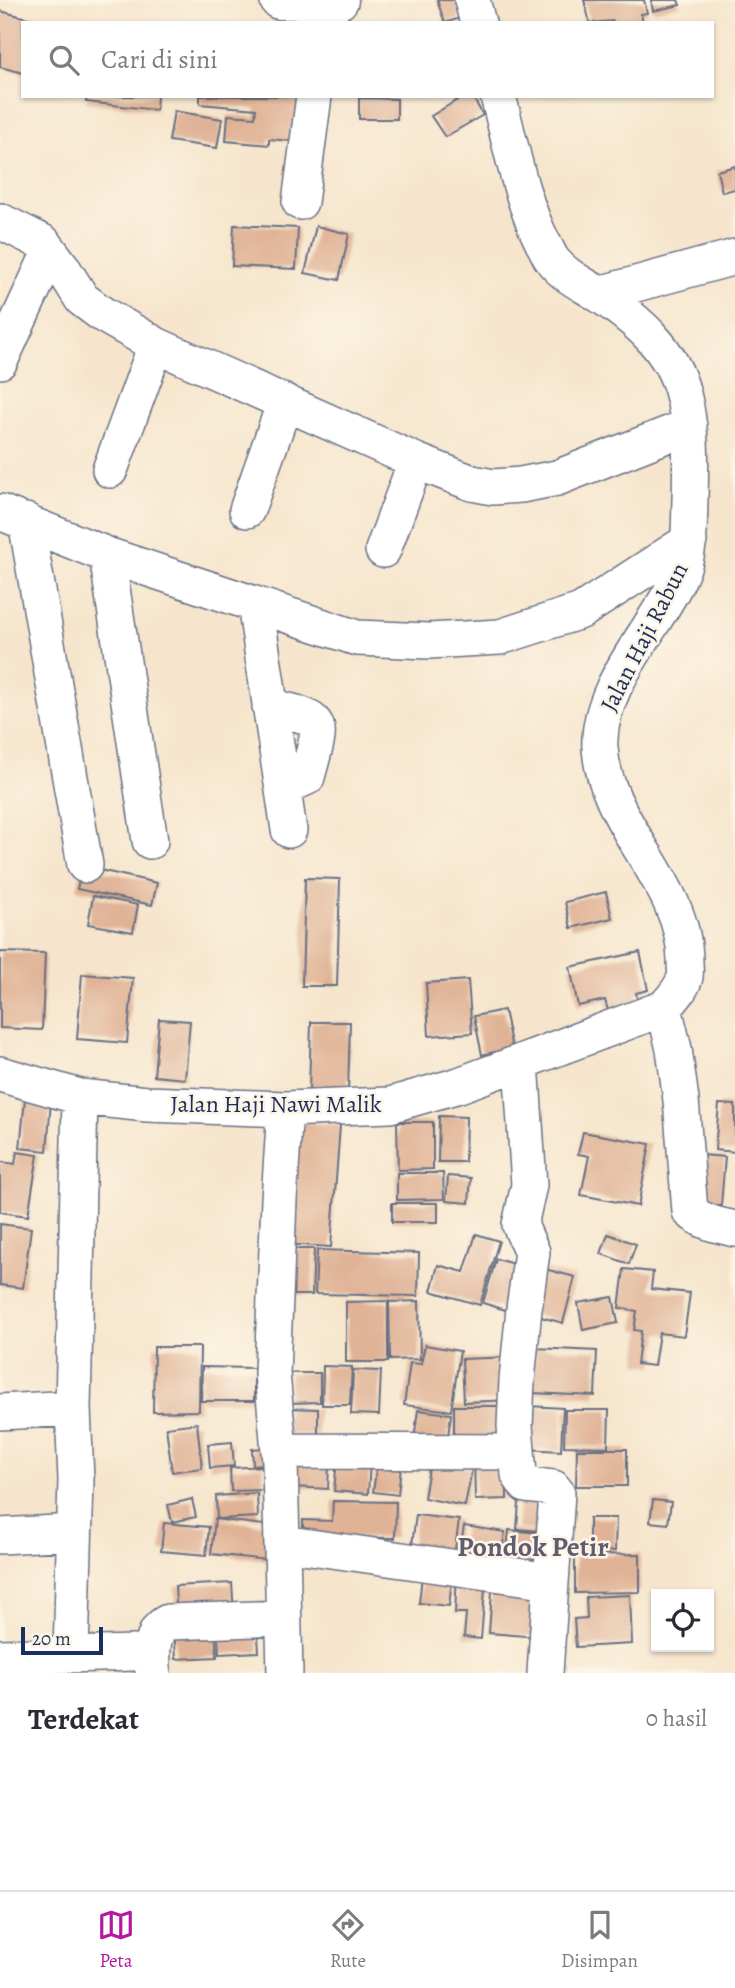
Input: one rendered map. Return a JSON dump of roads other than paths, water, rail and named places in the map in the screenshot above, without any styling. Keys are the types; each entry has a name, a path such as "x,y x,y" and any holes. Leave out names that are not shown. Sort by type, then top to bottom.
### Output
{"main road":[{"path":"279,0 326,8"}],"street":[{"path":"472,0 477,21"},
{"path":"300,202 314,98"},
{"name":"Jalan Haji Rabun","path":"499,98 531,219 553,260 573,280 599,294 652,336 666,356 682,391 690,426 692,460 689,541 681,575 612,691 600,727 600,748 611,797 673,909 685,950 685,977 664,1008"},
{"path":"0,220 44,243 82,299 102,314 156,345 471,483 493,487 557,478 690,426"},
{"path":"0,361 50,252"},
{"path":"599,294 735,257"},
{"path":"110,470 156,345"},
{"path":"247,510 285,402"},
{"path":"383,550 416,461"},
{"path":"13,517 107,555 357,638 429,641 500,637 581,611 689,541"},
{"path":"13,517 85,865"},
{"path":"107,555 150,841"},
{"path":"255,604 289,830"},
{"path":"664,1008 674,1049 681,1100 691,1211 709,1223 735,1229"},
{"name":"Jalan Haji Nawi Malik","path":"0,1074 80,1097 147,1104 285,1109 390,1105 459,1085 664,1008"},
{"path":"521,1062 529,1185 520,1225 532,1252 517,1380 516,1452 519,1475 526,1485 552,1488 557,1493 545,1673"},
{"path":"71,1654 80,1097"},
{"path":"285,1109 272,1373 279,1451 285,1673"},
{"path":"0,1412 73,1408"},
{"path":"279,1451 516,1452"},
{"path":"0,1536 74,1532"},
{"path":"282,1544 551,1581"},
{"path":"0,1657 71,1654 143,1663 156,1632 168,1622 284,1618"}],"district":[{"name":"Pondok Petir","path":"533,1546"}]}
